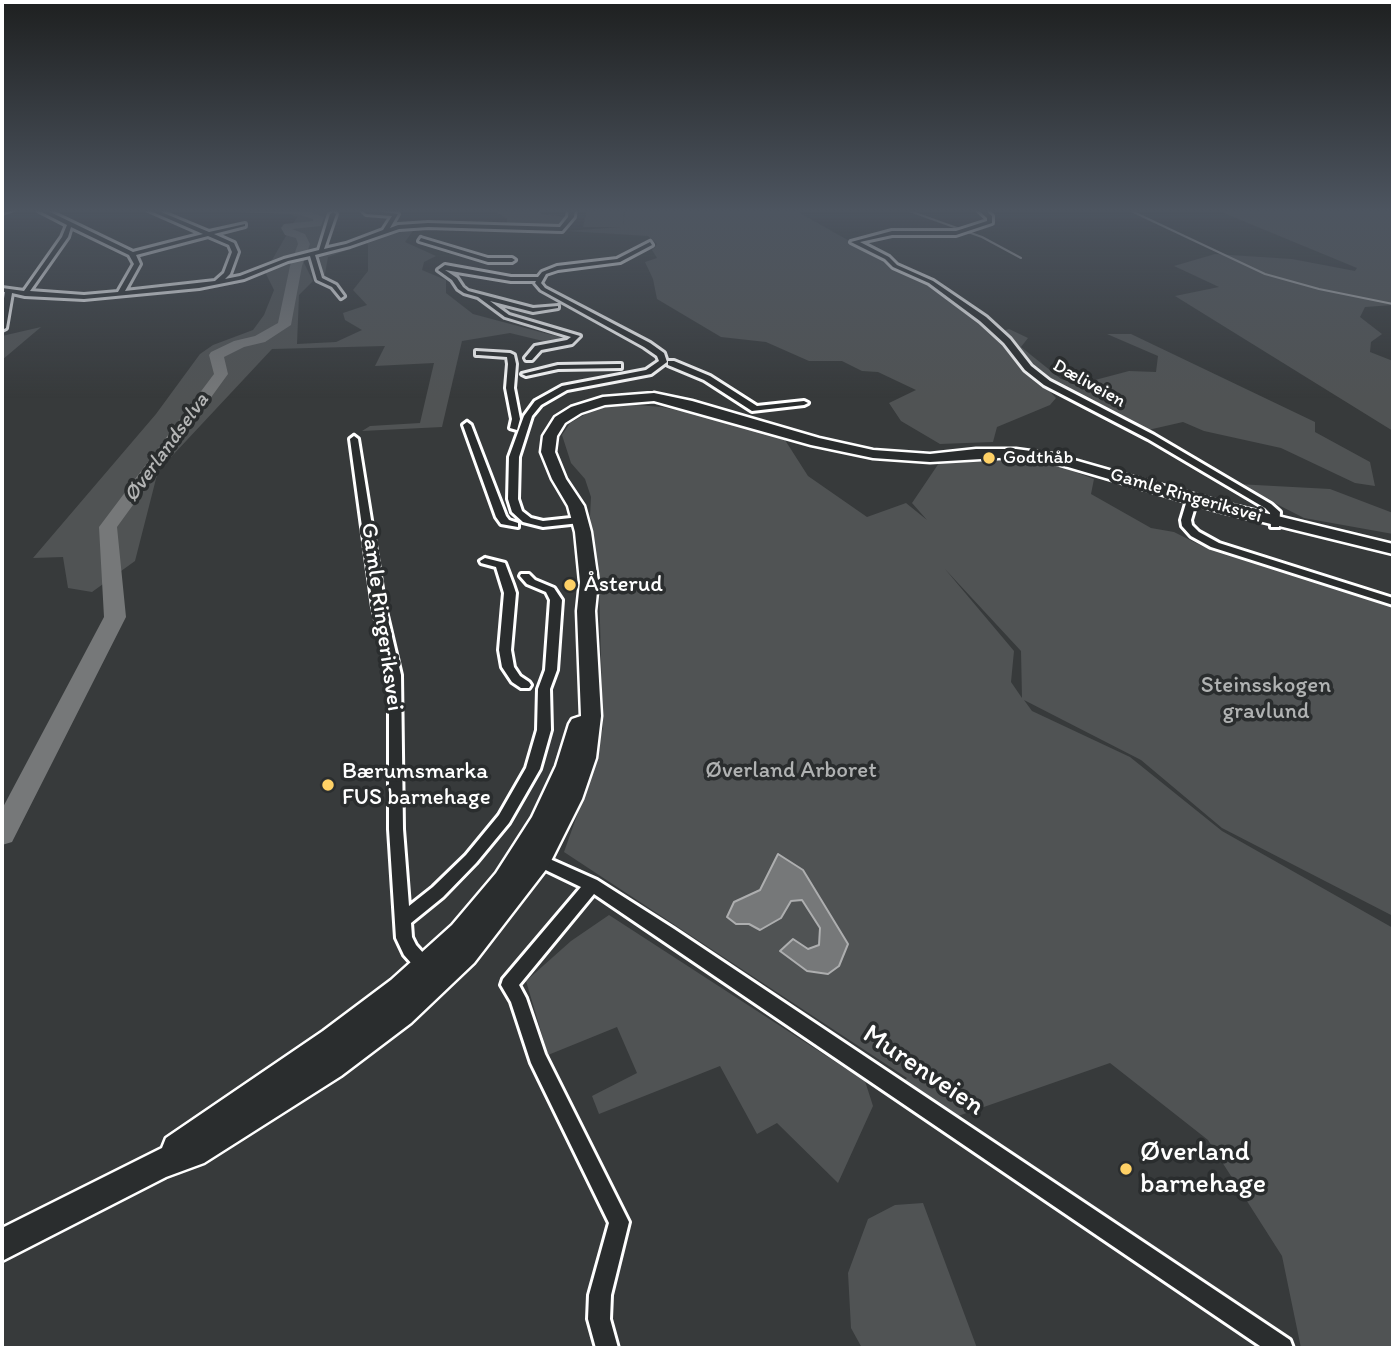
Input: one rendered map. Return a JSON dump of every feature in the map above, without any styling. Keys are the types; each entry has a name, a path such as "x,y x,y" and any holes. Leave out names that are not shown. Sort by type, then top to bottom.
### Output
{"main road":[{"name":"Gamle Ringeriksvei","path":"2,1245 158,1166 193,1152 331,1066 401,1014 484,907 563,818 579,776 591,716 588,703 586,611 590,598 589,571 575,521 548,452 552,430 567,415 603,401 643,397 664,399 797,436 893,452 1037,455 1079,465 1190,503 1393,549"}],"street":[{"path":"25,294 40,272"},
{"path":"119,295 132,272"},
{"path":"217,283 228,272"},
{"path":"2,328 5,290 70,297 119,295 217,283 259,272"},
{"path":"317,272 319,279 334,286 341,296"},
{"path":"445,272 455,279 462,290 533,310 556,307"},
{"path":"462,272 511,279 540,279"},
{"path":"547,272 538,283 542,289 647,345 661,355 663,362 648,372 565,388 538,403 528,416 514,457 513,499 517,512 527,520 538,523 575,521"},
{"name":"Dæliveien","path":"912,272 931,282 983,319 1007,341 1028,368 1047,383 1160,441 1268,506 1275,512 1275,523"},
{"path":"478,294 507,316 576,336 569,342 538,348 528,358"},
{"path":"479,353 510,355 510,388 516,419 514,428"},
{"path":"671,363 707,378 755,409 804,403"},
{"path":"526,374 558,367 618,366"},
{"path":"467,425 501,517 505,522 514,525"},
{"name":"Gamle Ringeriksvei","path":"354,439 379,607 395,675 396,829 404,938 410,950 432,974"},
{"path":"1190,503 1187,526 1214,545 1393,601"},
{"path":"485,561 500,565 508,584 510,593 505,650 508,667 516,679 526,685"},
{"path":"402,921 438,892 471,859 504,820 533,769 544,730 544,689 551,670 556,600 550,590 531,582 525,576"},
{"name":"Murenveien","path":"531,857 592,885 869,1067 1282,1348"},
{"path":"592,885 509,985 518,998 537,1057 619,1222 600,1295 599,1319 607,1348"}],"green space":[{"path":"265,272 308,272 313,281 299,295 297,344 336,342 362,330 345,320 343,313 367,305 353,290 367,272 427,272 446,280 446,293 473,314 563,338 543,341 510,333 462,341 442,427 362,431 370,426 420,423 434,363 375,366 385,346 272,349 158,471 135,561 92,592 68,588 63,557 33,558 156,414 200,354 213,345 253,330 264,315 274,290"},
{"path":"319,272 325,272 324,279 321,280"},
{"path":"650,272 906,272 936,286 1005,344 1056,398 1050,405 997,427 993,442 940,444 901,421 889,403 916,390 878,372 862,371 842,361 809,361 766,342 721,337 657,299"},
{"path":"1187,272 1393,272 1393,305 1365,307 1360,317 1382,334 1371,342 1370,352 1393,361 1393,431 1175,296 1219,287"},
{"path":"41,327 2,360 2,336"},
{"path":"1009,329 1028,338 1021,347 1061,379 1080,384 1129,371 1156,372 1158,356 1107,334 1131,334 1315,422 1315,432 1370,462 1375,486 1355,483 1281,448 1204,431 1183,422 1148,430 1043,375 1000,332"},
{"path":"609,406 662,407 706,416 684,409 785,440 808,476 867,517 906,503 927,520 912,503 939,463 1018,460 1062,467 1094,479 1091,494 1151,528 1174,532 1202,546 1393,606 1393,916 1222,828 1141,760 1024,700 1032,711 1130,757 1222,831 1393,928 1393,1348 1301,1348 1282,1256 1208,1140 1110,1063 958,1116 896,1087 907,1078 564,852 586,790 603,728 599,587 590,516 591,497 585,479 571,463 562,435 570,423 591,411","holes":["945,569 1021,651 1022,698 1011,682 1014,651"]},
{"path":"1237,484 1330,489 1393,513 1393,534 1304,518"},
{"path":"609,915 865,1081 873,1106 838,1183 777,1123 757,1134 720,1066 599,1114 592,1096 637,1073 617,1027 548,1055 526,981 571,941"},
{"path":"923,1203 977,1348 862,1348 851,1328 848,1273 868,1219 895,1205"}],"shaded area":[{"path":"778,854 803,870 848,944 839,966 828,974 807,971 780,951 793,939 808,949 819,945 820,928 802,900 791,901 781,918 760,930 749,924 736,924 727,917 734,902 760,890"}],"waterway":[{"name":"Øverlandselva","path":"2,834 115,617 108,527 221,374 216,355 239,344 260,339 284,325 295,272"},
{"path":"1261,272 1319,289 1393,304"}],"place":[{"name":"Godthåb","path":"989,458"},
{"name":"Åsterud","path":"570,585"},
{"name":"Bærumsmarka FUS barnehage","path":"328,785"},
{"name":"Øverland barnehage","path":"1126,1169"}],"park label":[{"name":"Steinsskogen gravlund","path":"1266,699"},
{"name":"Øverland Arboret","path":"791,771"}]}
